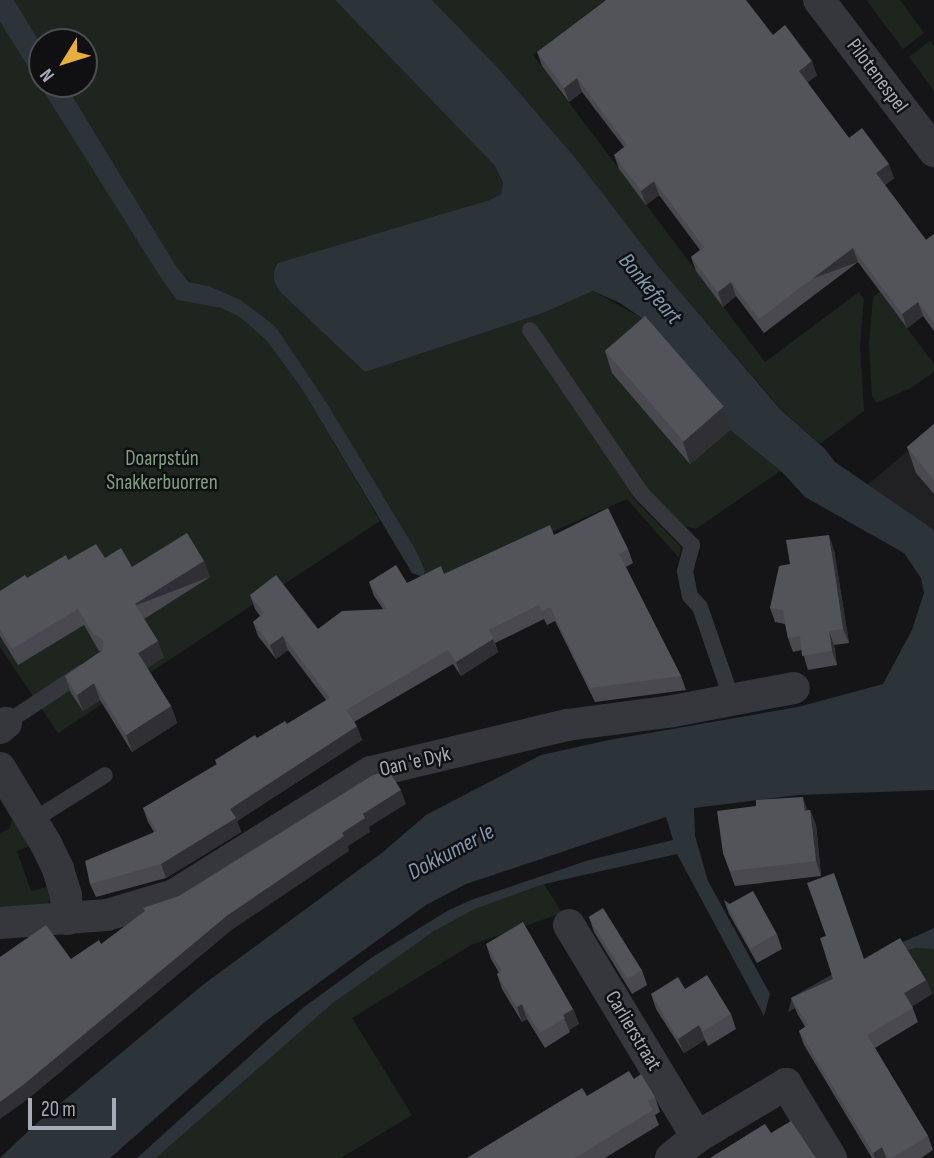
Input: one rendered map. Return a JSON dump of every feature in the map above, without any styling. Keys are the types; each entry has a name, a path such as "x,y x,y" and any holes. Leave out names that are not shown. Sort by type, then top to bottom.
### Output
{"street":[{"name":"Pilotenespel","path":"820,0 934,151"},
{"name":"Oan 'e Dyk","path":"0,923 107,915 174,894 371,772 567,725 794,688"},
{"path":"0,768 58,869 66,895 67,919"},
{"name":"Carlierstraat","path":"569,925 697,1137"},
{"path":"671,1158 697,1137 786,1084 831,1158"}],"lane":[{"path":"530,330 641,493 692,545 685,571 690,596 701,607 732,700"},
{"path":"2,722 100,661"},
{"path":"32,821 105,775"}],"shaded area":[{"path":"934,429 934,530 866,486"}],"green space":[{"path":"14,0 335,0 495,166 503,184 501,194 490,200 274,270 274,281 280,292 365,372 543,313 593,291 642,318 651,336 691,463 730,430 780,471 696,529 685,526 648,490 632,497 681,547 679,558 627,499 429,586 423,577 425,571 417,552 275,326 241,300 209,286 190,282 176,266 74,98 98,98 98,28 31,28"},
{"path":"432,0 605,0 533,55 765,362 859,292 864,299 860,345 864,411 820,444 781,409 659,267 577,160 499,69"},
{"path":"866,0 900,0 924,33 903,49"},
{"name":"Doarpstún Snakkerbuorren","path":"0,22 28,66 28,98 48,98 177,300 221,308 240,317 267,341 302,389 380,521 58,733 0,647"},
{"path":"930,41 934,46 934,91 909,57"},
{"path":"880,292 934,364 934,372 911,388 876,403 872,395 869,344 873,297"},
{"path":"0,782 37,843 17,851 31,891 51,886 51,899 45,907 0,913 0,833 9,829 13,818 0,798"},
{"path":"544,884 562,913 471,945 352,1018 412,1115 341,1158 156,1158 333,1003 384,966 434,931 475,909"},
{"path":"915,948 934,949 934,996 907,951"}],"water":[{"path":"0,0 14,0 31,28 28,28 28,67 0,22"},
{"path":"335,0 432,0 499,69 577,160 659,267 780,409 824,448 835,462 934,530 934,790 798,795 694,808 695,836 708,881 770,994 764,1016 677,854 544,884 475,909 434,931 333,1003 156,1158 137,1158 304,1007 374,956 449,910 471,900 589,860 673,840 666,817 466,884 426,905 266,1021 110,1158 0,1158 37,1123 204,984 383,852 426,815 541,755 609,740 798,707 883,684 912,630 924,593 921,578 904,553 805,497 783,473 730,430 690,464 612,373 651,336 642,318 620,303 593,291 543,313 365,372 280,292 274,281 274,270 278,263 490,200 501,194 503,183 495,166"},
{"path":"48,98 74,98 176,266 189,282 209,286 241,300 275,326 326,402 417,552 425,571 423,577 412,573 302,389 267,341 240,317 221,308 177,300"},
{"path":"934,928 934,949 915,948 907,951 788,1012 792,997 833,974"}],"building":[{"path":"606,0 746,0 773,35 785,25 812,61 799,71 849,138 862,128 889,164 876,173 926,240 934,234 934,323 918,302 902,314 853,248 759,319 731,282 718,292 691,257 704,247 654,181 641,191 614,155 627,145 577,78 564,88 537,52"},
{"path":"645,316 724,407 684,441 605,351"},
{"path":"934,424 934,480 907,447"},
{"path":"608,508 628,549 619,554 681,676 590,688 550,607 542,611 539,605 489,630 493,639 456,662 448,650 346,710 357,726 230,809 236,818 161,864 90,884 85,861 157,831 143,808 217,764 215,760 255,735 257,738 285,721 287,724 330,698 283,636 270,645 253,622 264,613 250,595 276,575 318,629 342,611 387,609 369,582 396,565 407,583 441,566 444,574 550,525 554,535"},
{"path":"187,533 204,561 135,604 158,641 138,653 171,706 126,735 94,683 77,695 65,676 103,650 103,639 93,634 78,609 12,649 0,629 0,591 25,575 27,578 66,555 68,560 96,544 105,558 121,548 132,567"},
{"path":"829,535 843,629 829,631 832,651 802,656 800,636 788,638 783,610 770,608 779,566 790,564 786,540"},
{"path":"389,771 401,790 363,814 365,818 342,833 344,836 228,915 0,1102 0,957 46,925 71,959 99,940 101,944 145,911 143,908 179,896 373,775"},
{"path":"803,797 805,811 810,810 816,861 730,871 723,853 717,811 756,806 756,800"},
{"path":"834,873 864,959 900,938 926,980 904,993 913,1008 867,1035 928,1136 892,1158 888,1158 882,1147 873,1153 799,1031 808,1025 791,998 833,979 820,938 826,936 807,883"},
{"path":"753,891 777,934 751,948 727,906"},
{"path":"603,908 642,970 627,979 589,917"},
{"path":"523,922 573,1009 563,1015 565,1018 540,1033 522,1004 517,1007 497,974 502,971 486,944"},
{"path":"707,975 731,1014 703,1031 699,1025 678,1039 651,994 678,977 685,989"},
{"path":"629,1071 634,1079 641,1074 655,1097 648,1101 653,1110 575,1158 467,1158 582,1088 587,1096"},
{"path":"791,1121 816,1158 710,1158 765,1124 771,1133"}],"water label":[{"name":"Bonkefeart","path":"650,289"},
{"name":"Dokkumer Ie","path":"451,852"}]}
